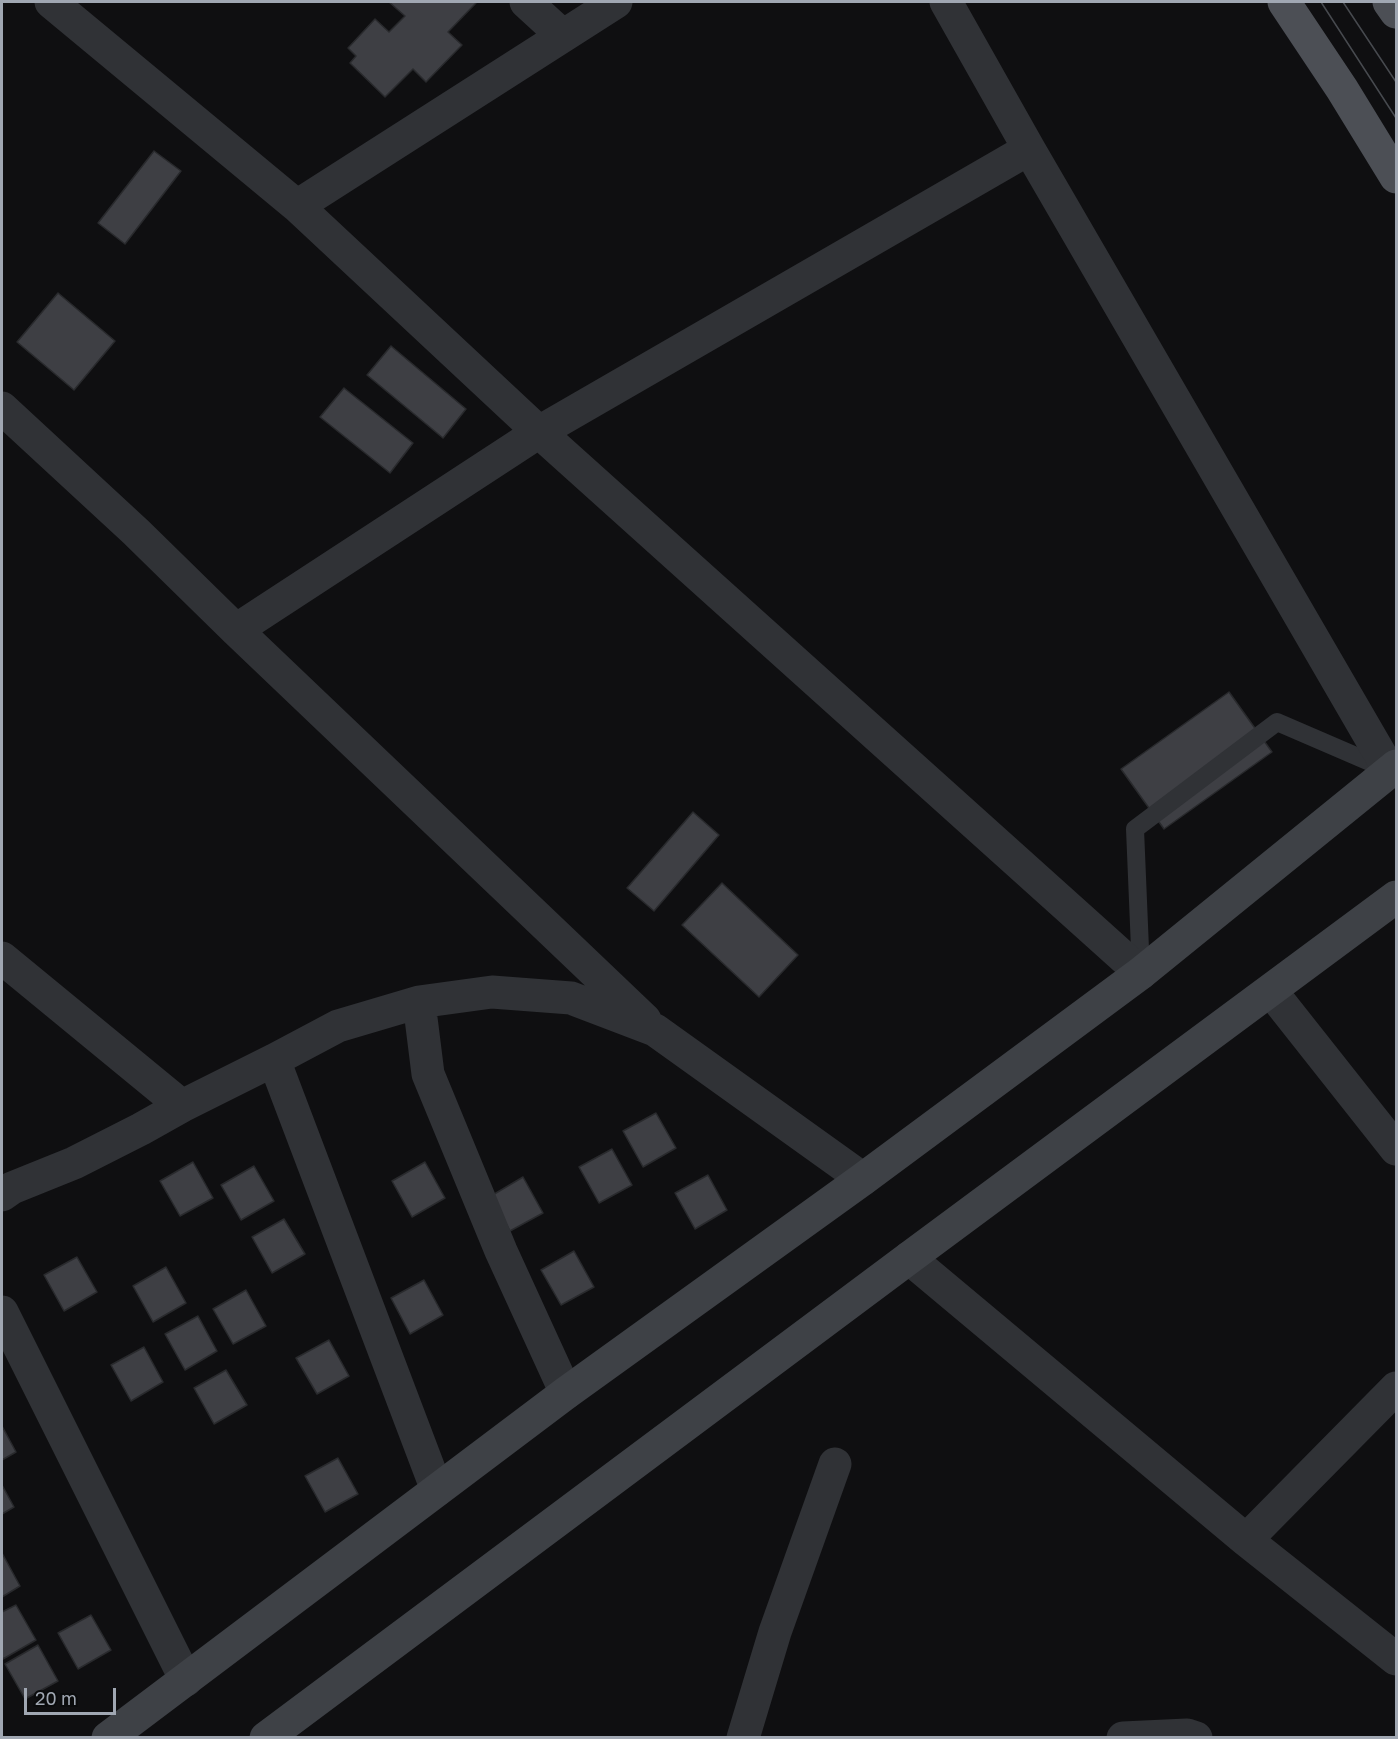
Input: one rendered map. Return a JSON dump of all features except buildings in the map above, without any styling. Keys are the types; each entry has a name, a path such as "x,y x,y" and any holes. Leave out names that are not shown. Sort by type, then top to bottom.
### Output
{"main road":[{"path":"1284,2 1342,89 1396,177"},
{"path":"1389,2 1396,12"},
{"path":"108,1737 566,1393 1141,973 1393,768"},
{"path":"266,1737 1396,897"}],"street":[{"path":"51,2 297,206 539,432 1141,973"},
{"path":"526,2 562,35"},
{"path":"297,206 616,2"},
{"path":"946,2 1029,149 1393,768"},
{"path":"236,630 539,432 1029,149"},
{"path":"2,408 136,532 655,1030 862,1179"},
{"path":"2,958 182,1106"},
{"path":"1271,991 1396,1149"},
{"path":"2,1195 12,1188 74,1163 338,1026 419,1002 492,992 571,998 655,1030"},
{"path":"419,1002 428,1074 501,1251 566,1393"},
{"path":"274,1060 437,1490"},
{"path":"909,1258 1246,1540 1396,1659"},
{"path":"2,1312 186,1680"},
{"path":"1246,1540 1396,1388"},
{"path":"743,1737 775,1632 836,1464"},
{"path":"1123,1737 1187,1735 1196,1737"}],"lane":[{"path":"1141,973 1135,829 1277,722 1393,768"}],"tram line":[{"path":"1321,2 1396,118"},
{"path":"1343,2 1396,82"}]}
